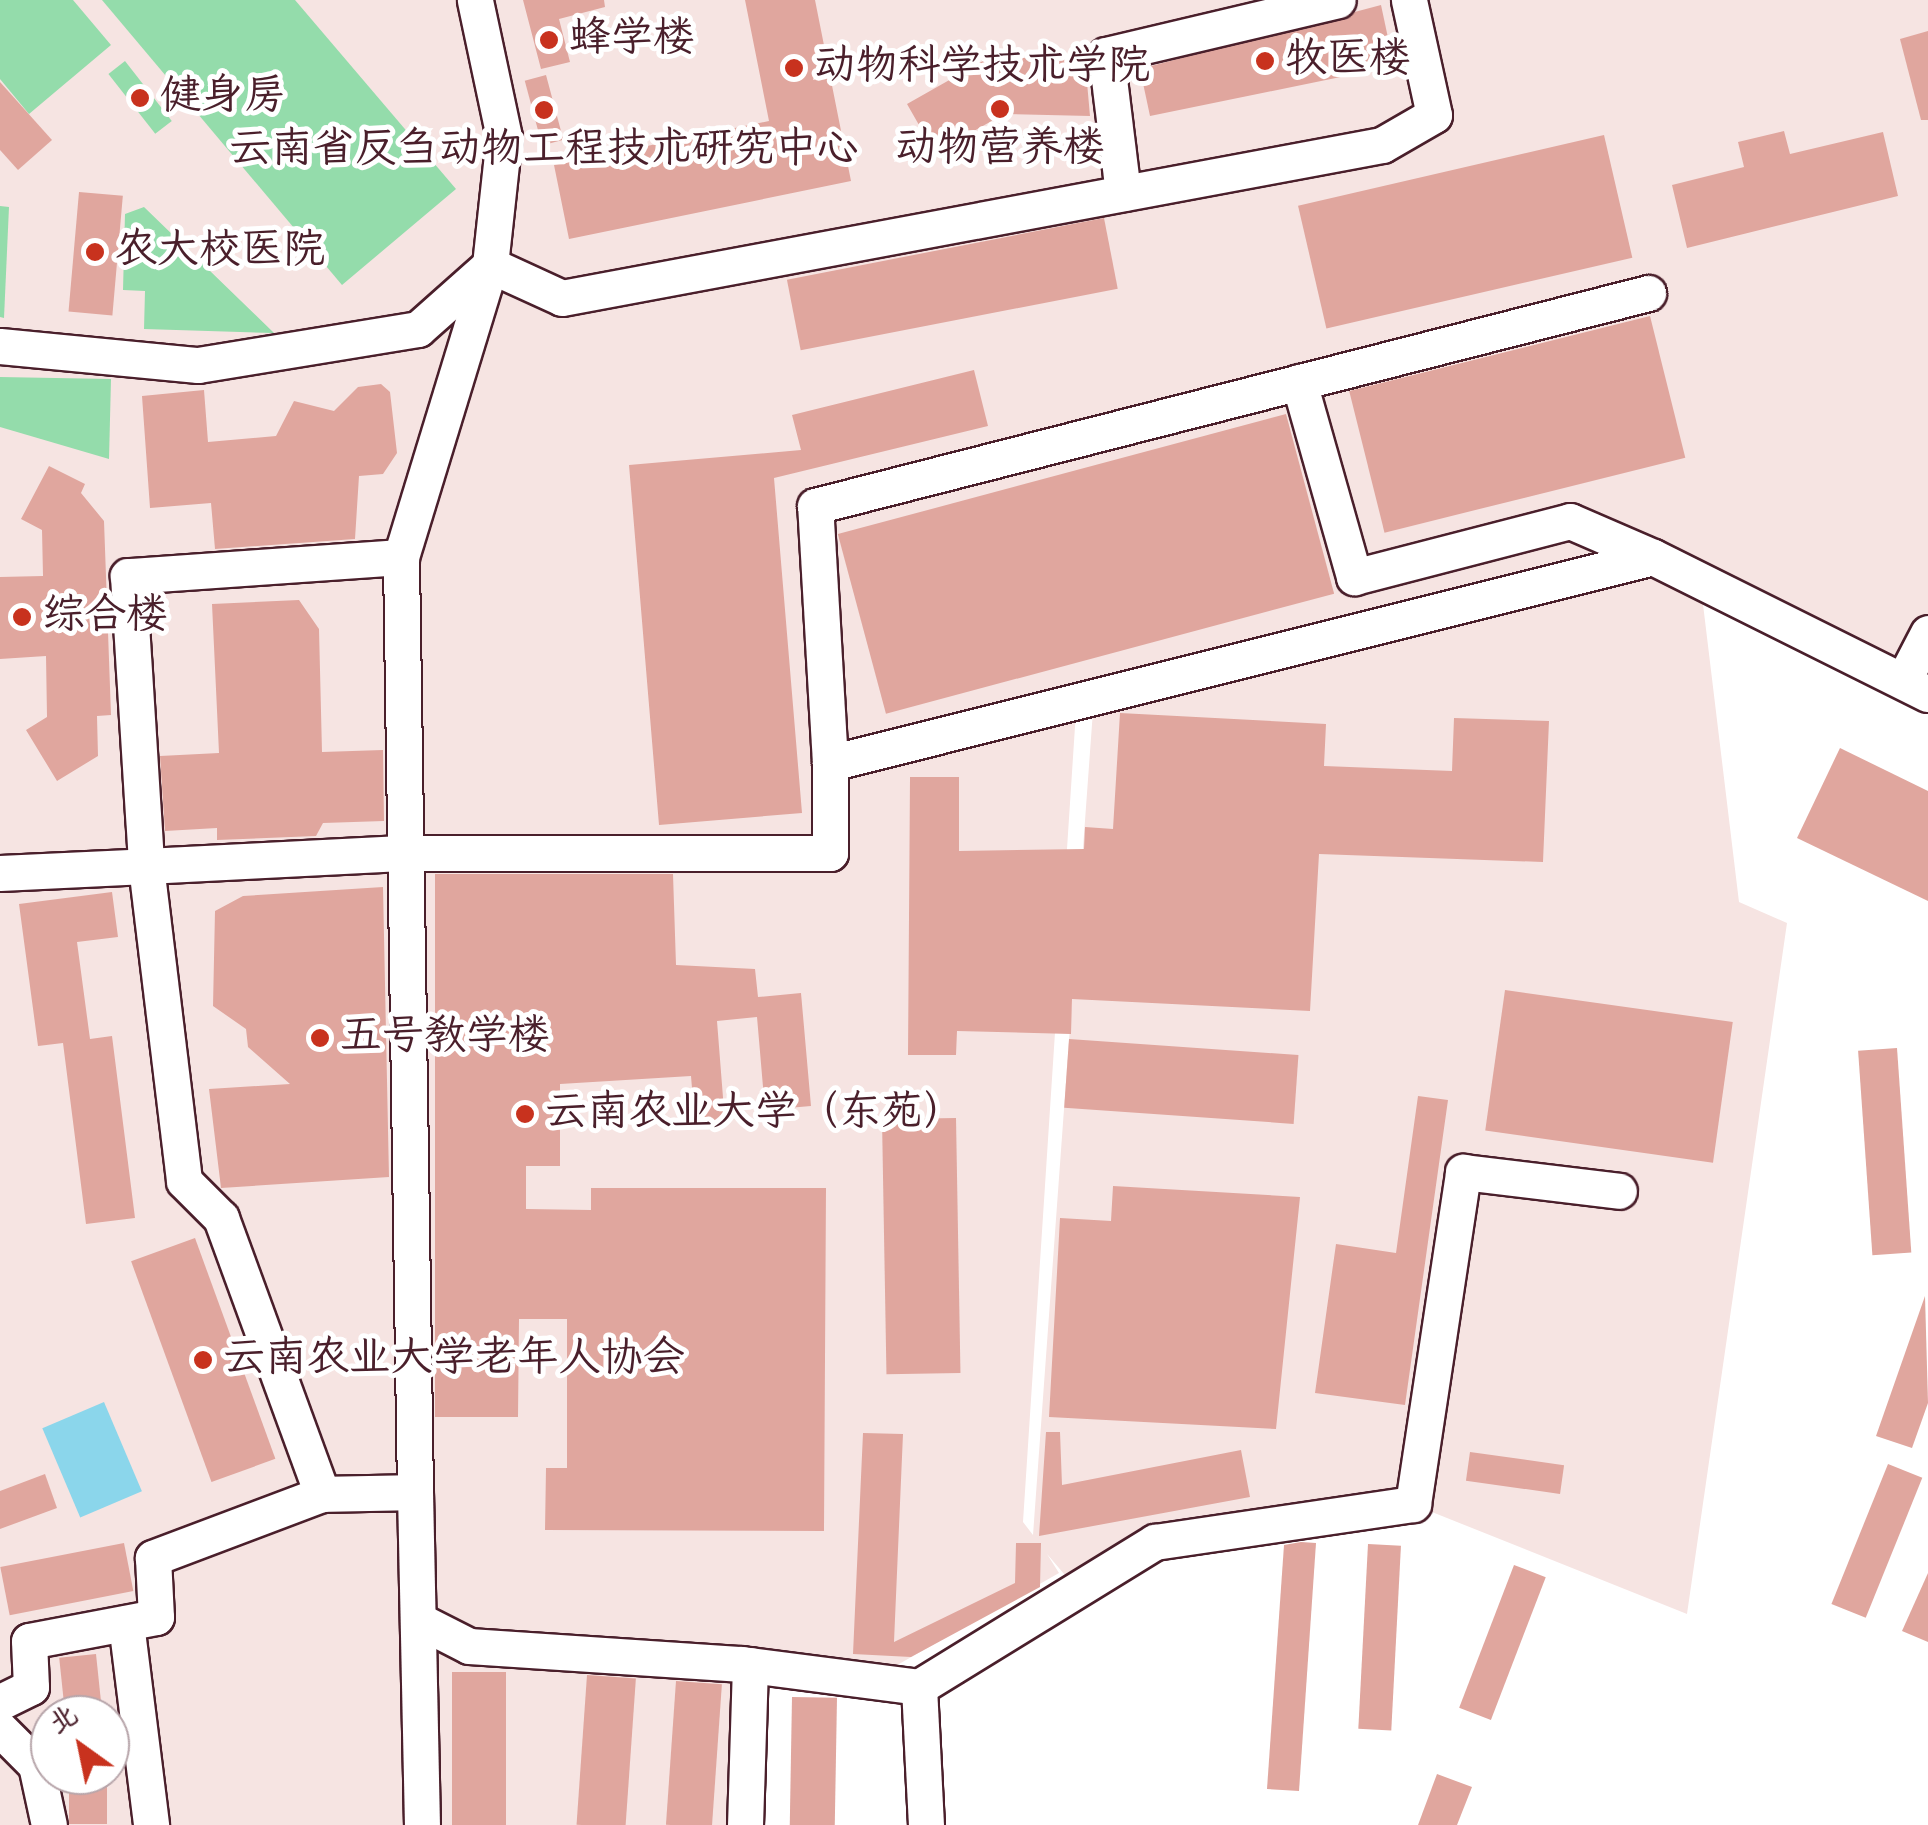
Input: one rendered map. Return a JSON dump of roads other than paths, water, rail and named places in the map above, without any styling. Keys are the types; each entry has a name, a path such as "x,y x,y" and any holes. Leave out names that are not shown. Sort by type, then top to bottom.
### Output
{"street":[{"path":"422,1825 402,853 401,558 490,266 504,137 476,0"},
{"path":"1124,193 1106,54 1338,0"},
{"path":"490,266 562,298 1382,145 1434,115 1409,0"},
{"path":"0,346 198,365 418,328 490,266"},
{"path":"0,873 402,853 830,853 830,763 815,506 1648,293"},
{"path":"1298,382 1354,577 1570,520 1916,687 1928,633"},
{"path":"830,763 1653,557"},
{"path":"322,1494 221,1218 184,1182 146,866 128,576 401,558"},
{"path":"418,1620 468,1646 750,1665 919,1687 1156,1542 1413,1504 1463,1172 1619,1192"},
{"path":"0,1702 30,1687 30,1641 156,1617 153,1558 322,1494 415,1492"},
{"path":"126,1623 151,1825"},
{"path":"744,1825 750,1665"},
{"path":"919,1687 926,1825"},
{"path":"0,1729 36,1765 50,1825"}],"water":[{"path":"104,1402 142,1491 80,1517 42,1428"}],"place":[{"name":"蜂学楼","path":"549,40"},
{"name":"牧医楼","path":"1265,61"},
{"name":"动物科学技术学院","path":"794,68"},
{"name":"健身房","path":"140,98"},
{"name":"动物营养楼","path":"1000,109"},
{"name":"云南省反刍动物工程技术研究中心","path":"544,110"},
{"name":"农大校医院","path":"95,252"},
{"name":"综合楼","path":"22,617"},
{"name":"五号教学楼","path":"320,1038"},
{"name":"云南农业大学（东苑）","path":"525,1114"},
{"name":"云南农业大学老年人协会","path":"203,1360"}]}
